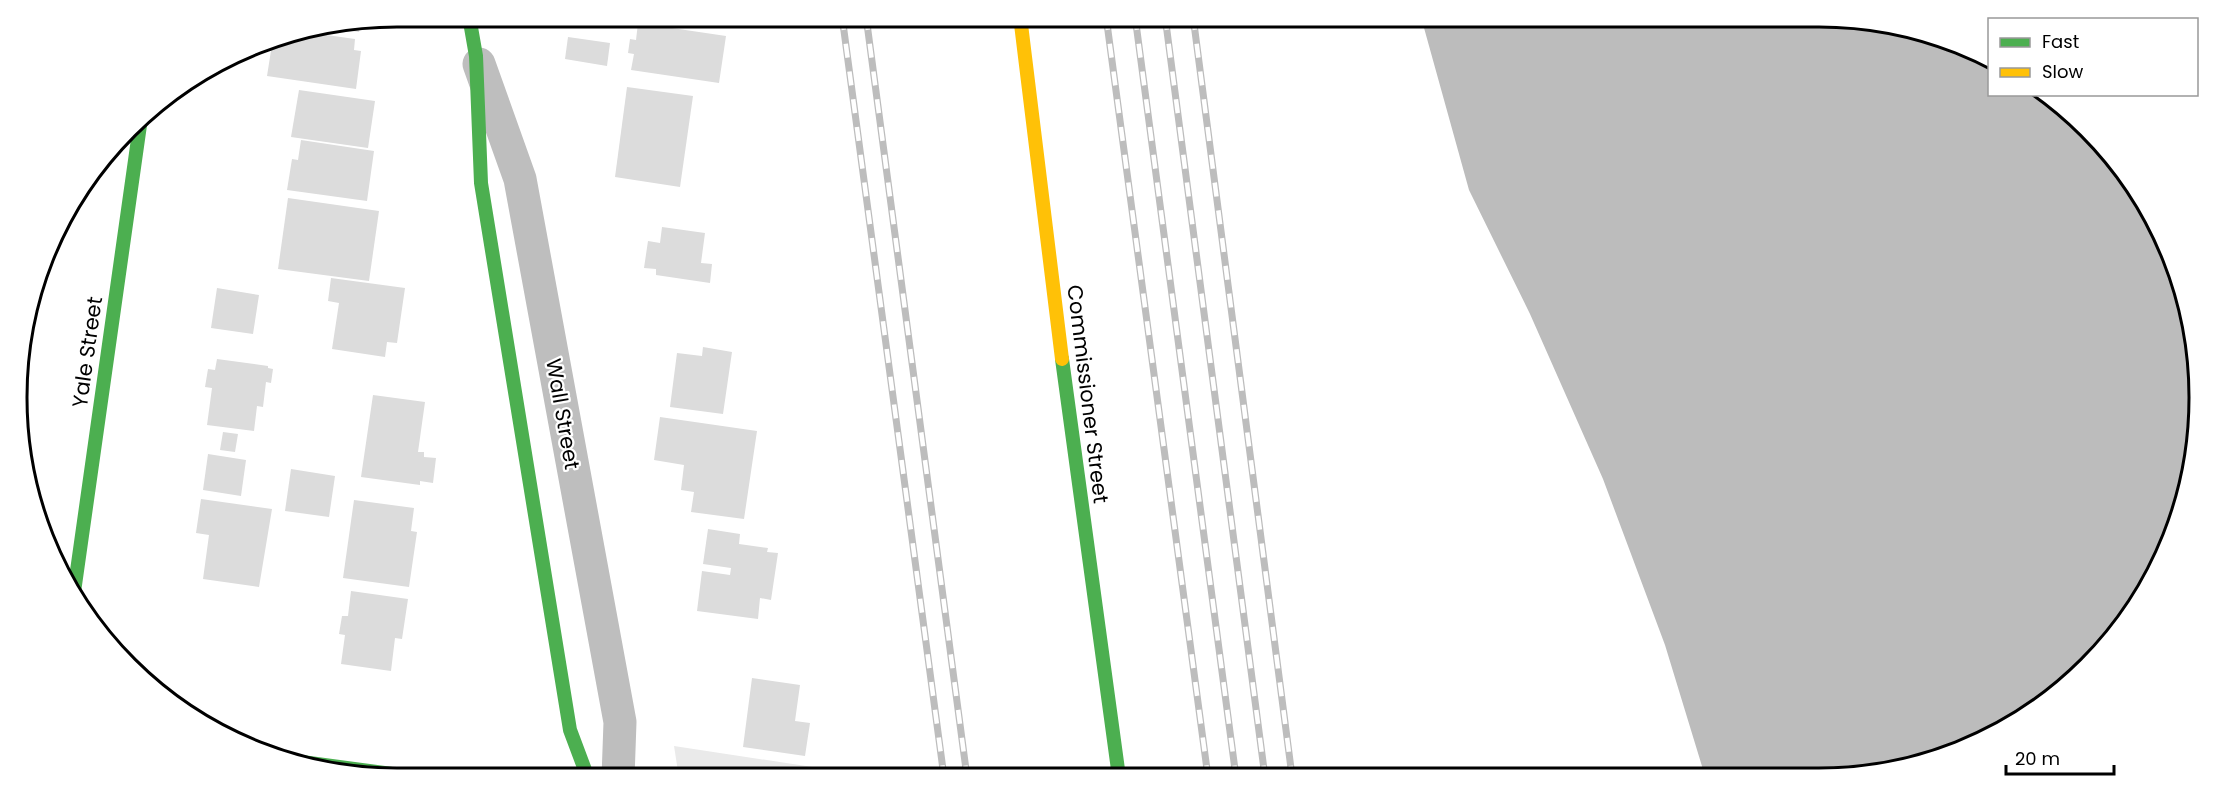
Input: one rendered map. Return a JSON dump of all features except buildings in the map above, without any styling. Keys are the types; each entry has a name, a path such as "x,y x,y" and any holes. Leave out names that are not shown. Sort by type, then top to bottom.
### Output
{"street":[{"name":"Wall Street","path":"471,27 476,56 481,183 570,730 584,768"},
{"name":"Commissioner Street","path":"1021,27 1068,407 1118,768"},
{"name":"Wall Street","path":"476,56 520,179 620,722 618,768"},
{"name":"Yale Street","path":"76,580 139,133"}],"shaded area":[{"path":"1406,27 1818,27 1891,34 1938,47 1988,68 1988,96 2033,96 2063,119 2097,153 2127,192 2161,256 2182,325 2189,398 2182,470 2161,539 2127,603 2097,642 2063,676 2024,706 1960,740 1891,761 1818,768 1662,768 1591,545"},
{"path":"674,746 819,768 677,768"}],"pier":[{"path":"1402,27 1424,27 1469,190 1530,314 1603,479 1665,645 1703,768 1658,768 1589,546 1485,302"}],"railway":[{"path":"843,27 943,768"},
{"path":"867,27 966,768"},
{"path":"1107,27 1207,768"},
{"path":"1136,27 1235,768"},
{"path":"1166,27 1264,768"},
{"path":"1194,27 1291,768"}],"traffic: fast":[{"path":"471,27 476,56 481,183 570,730 584,768"},
{"path":"76,580 139,133"},
{"path":"1062,359 1118,768"}],"traffic: slow":[{"path":"1021,27 1062,359"}]}
